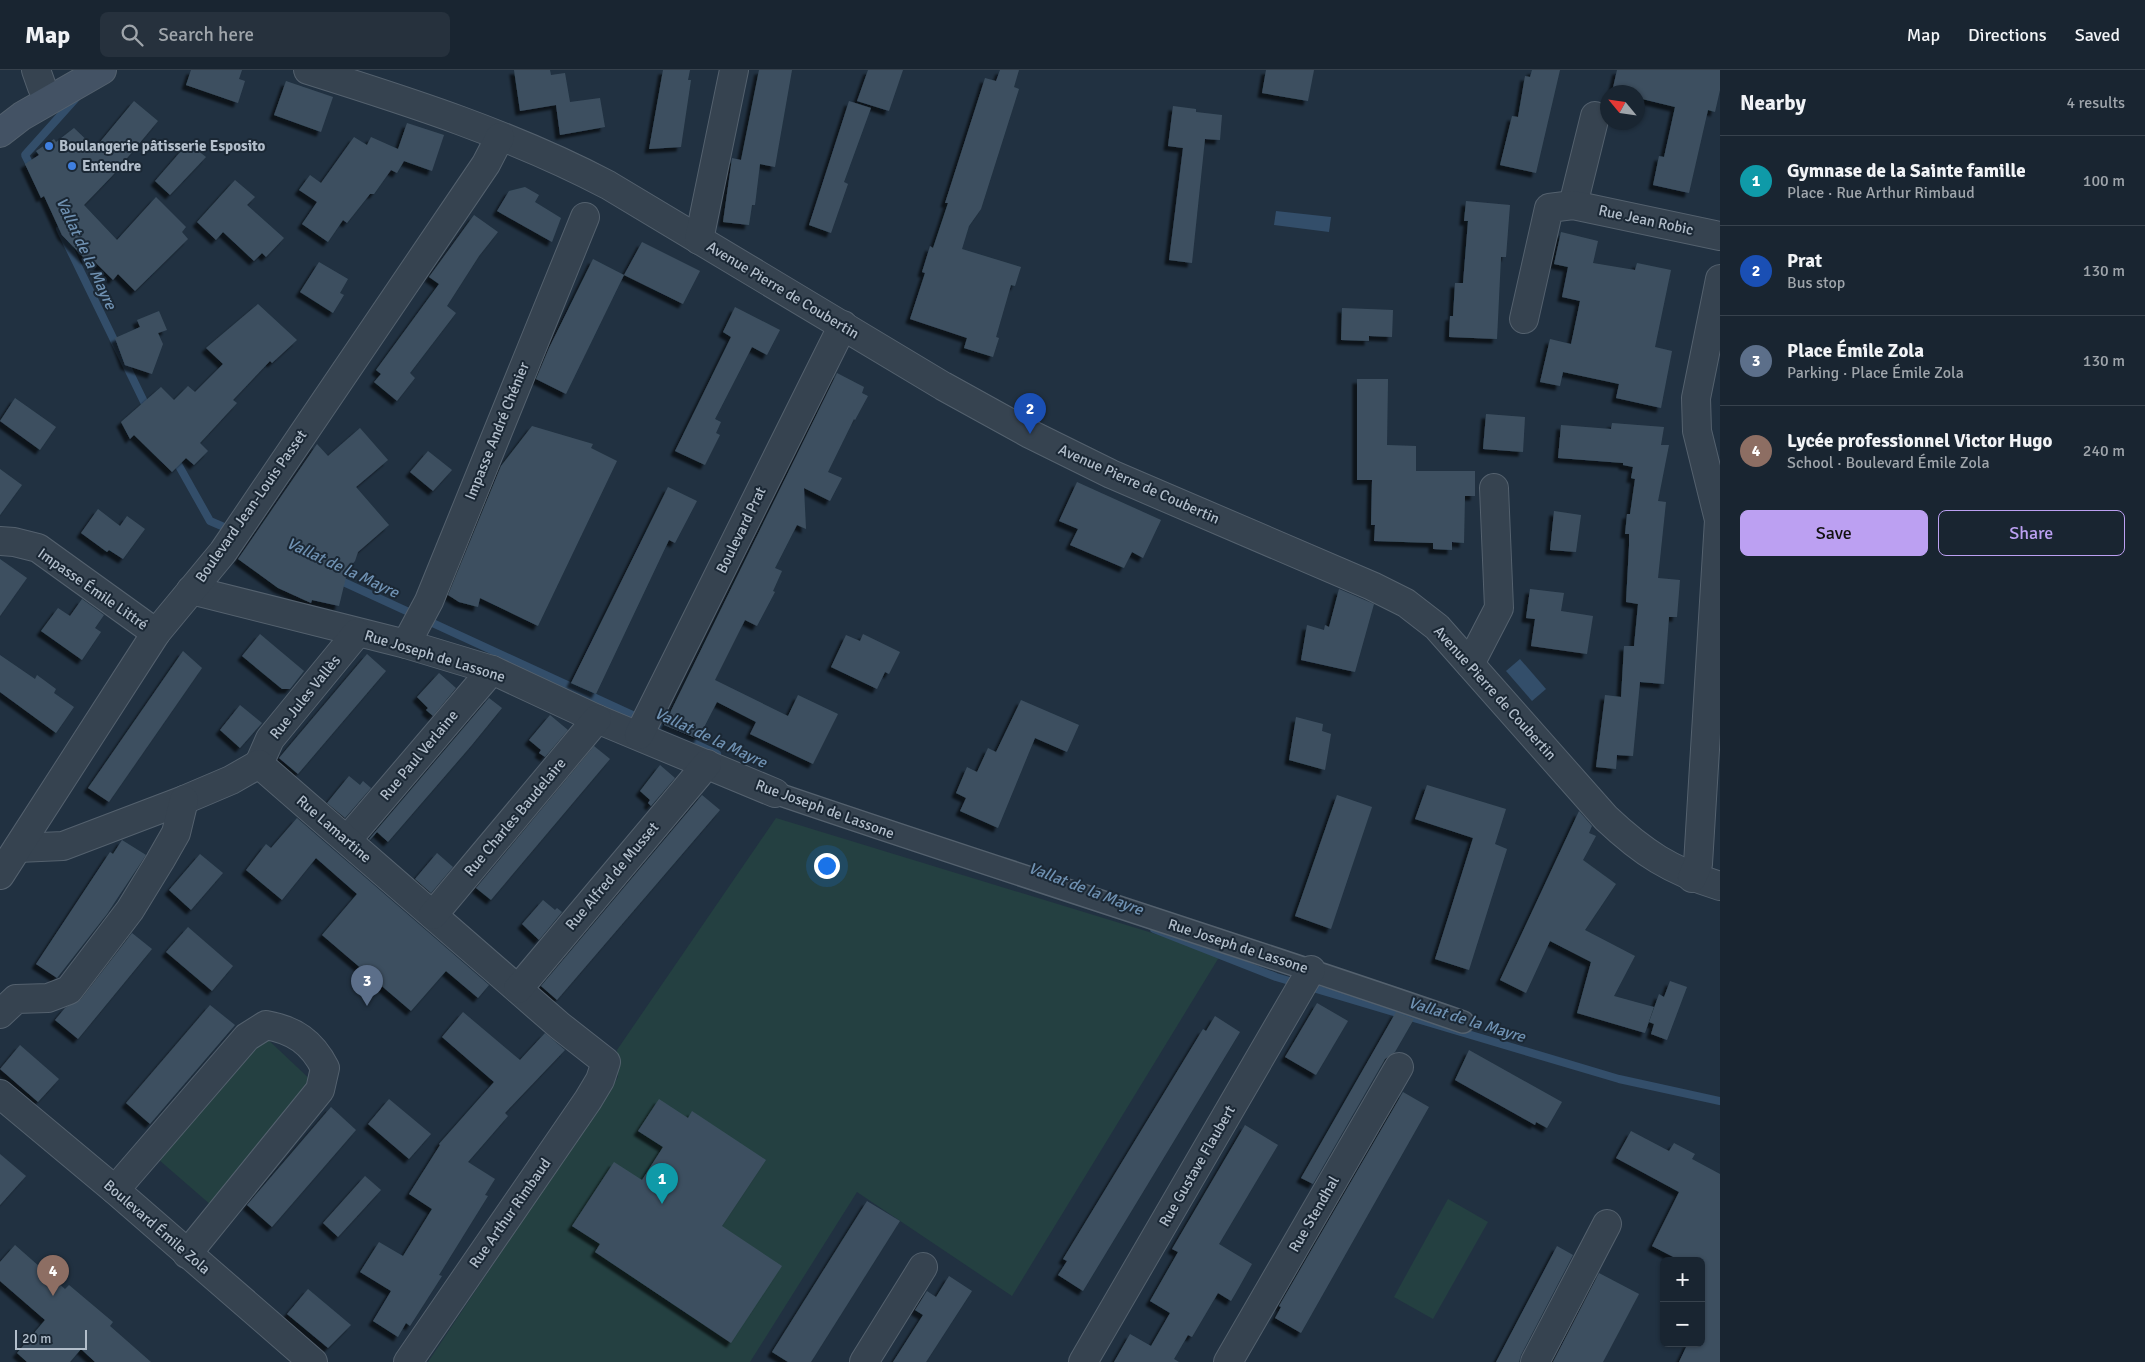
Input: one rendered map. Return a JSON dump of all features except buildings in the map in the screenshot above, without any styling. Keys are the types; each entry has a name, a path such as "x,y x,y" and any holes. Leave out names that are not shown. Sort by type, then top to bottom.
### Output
{"main road":[{"path":"0,116 39,78 74,70"},
{"path":"0,133 22,116 102,70"}],"street":[{"name":"Avenue Pierre de Coubertin","path":"308,70 411,102 500,136 575,168 951,391 1062,451 1111,474 1372,586 1406,604 1438,627 1606,818 1633,844 1692,878 1720,886"},
{"path":"699,240 734,70"},
{"path":"1573,205 1595,116"},
{"name":"Boulevard Jean-Louis Passet","path":"0,875 156,633 234,536 486,164 500,136"},
{"name":"Rue Jean Robic","path":"1524,319 1549,208 1573,205 1720,236"},
{"name":"Impasse André Chénier","path":"406,644 429,601 585,217"},
{"path":"1692,878 1698,864 1717,619 1720,521 1697,431 1696,398 1714,332 1720,280"},
{"name":"Boulevard Prat","path":"639,735 843,326"},
{"path":"1470,664 1499,608 1494,488"},
{"name":"Impasse Émile Littré","path":"0,541 14,542 38,548 156,633"},
{"name":"Rue Joseph de Lassone","path":"191,590 406,644 492,670 597,719 775,793 1463,1022"},
{"name":"Rue Jules Vallès","path":"259,764 270,739 357,633"},
{"name":"Rue Paul Verlaine","path":"347,840 492,670"},
{"name":"Rue Charles Baudelaire","path":"433,915 597,719"},
{"path":"18,848 64,846 184,800 231,780 259,764"},
{"name":"Rue Lamartine","path":"259,764 560,1026 606,1062"},
{"name":"Rue Alfred de Musset","path":"518,989 707,764"},
{"path":"0,1014 16,999 48,998 69,990 130,910 160,861 176,833 184,800"},
{"name":"Rue Gustave Flaubert","path":"1083,1362 1311,970"},
{"path":"115,1190 247,1037 266,1025 284,1028 306,1043 317,1053 325,1068 320,1090 187,1254"},
{"name":"Rue Arthur Rimbaud","path":"408,1362 588,1100 600,1080 606,1062"},
{"name":"Rue Stendhal","path":"1228,1362 1400,1067"},
{"name":"Boulevard Émile Zola","path":"0,1094 115,1190 313,1362"},
{"path":"1535,1362 1606,1224"},
{"path":"864,1362 923,1267"}],"green space":[{"path":"776,818 1221,954 1012,1296 857,1192 750,1362 428,1362 618,1077 617,1050"},
{"path":"263,1035 315,1084 211,1205 158,1159"},
{"path":"1448,1199 1488,1222 1433,1319 1394,1297"}],"water":[{"path":"1276,211 1331,217 1329,232 1274,225"},
{"path":"1520,659 1546,689 1532,701 1506,671"}],"waterway":[{"name":"Vallat de la Mayre","path":"33,171 25,155 77,97"},
{"name":"Vallat de la Mayre","path":"60,229 148,410"},
{"name":"Vallat de la Mayre","path":"174,457 210,521 231,530"},
{"name":"Vallat de la Mayre","path":"337,579 717,754"},
{"name":"Vallat de la Mayre","path":"1154,929 1276,977 1619,1079 1720,1101"}],"place":[{"name":"Boulangerie pâtisserie Esposito","path":"49,146"},
{"name":"Entendre","path":"72,166"},
{"name":"Prat","path":"1030,434"},
{"name":"Place Émile Zola","path":"367,1006"},
{"name":"Gymnase de la Sainte famille","path":"662,1204"},
{"name":"Lycée professionnel Victor Hugo","path":"53,1296"}]}
